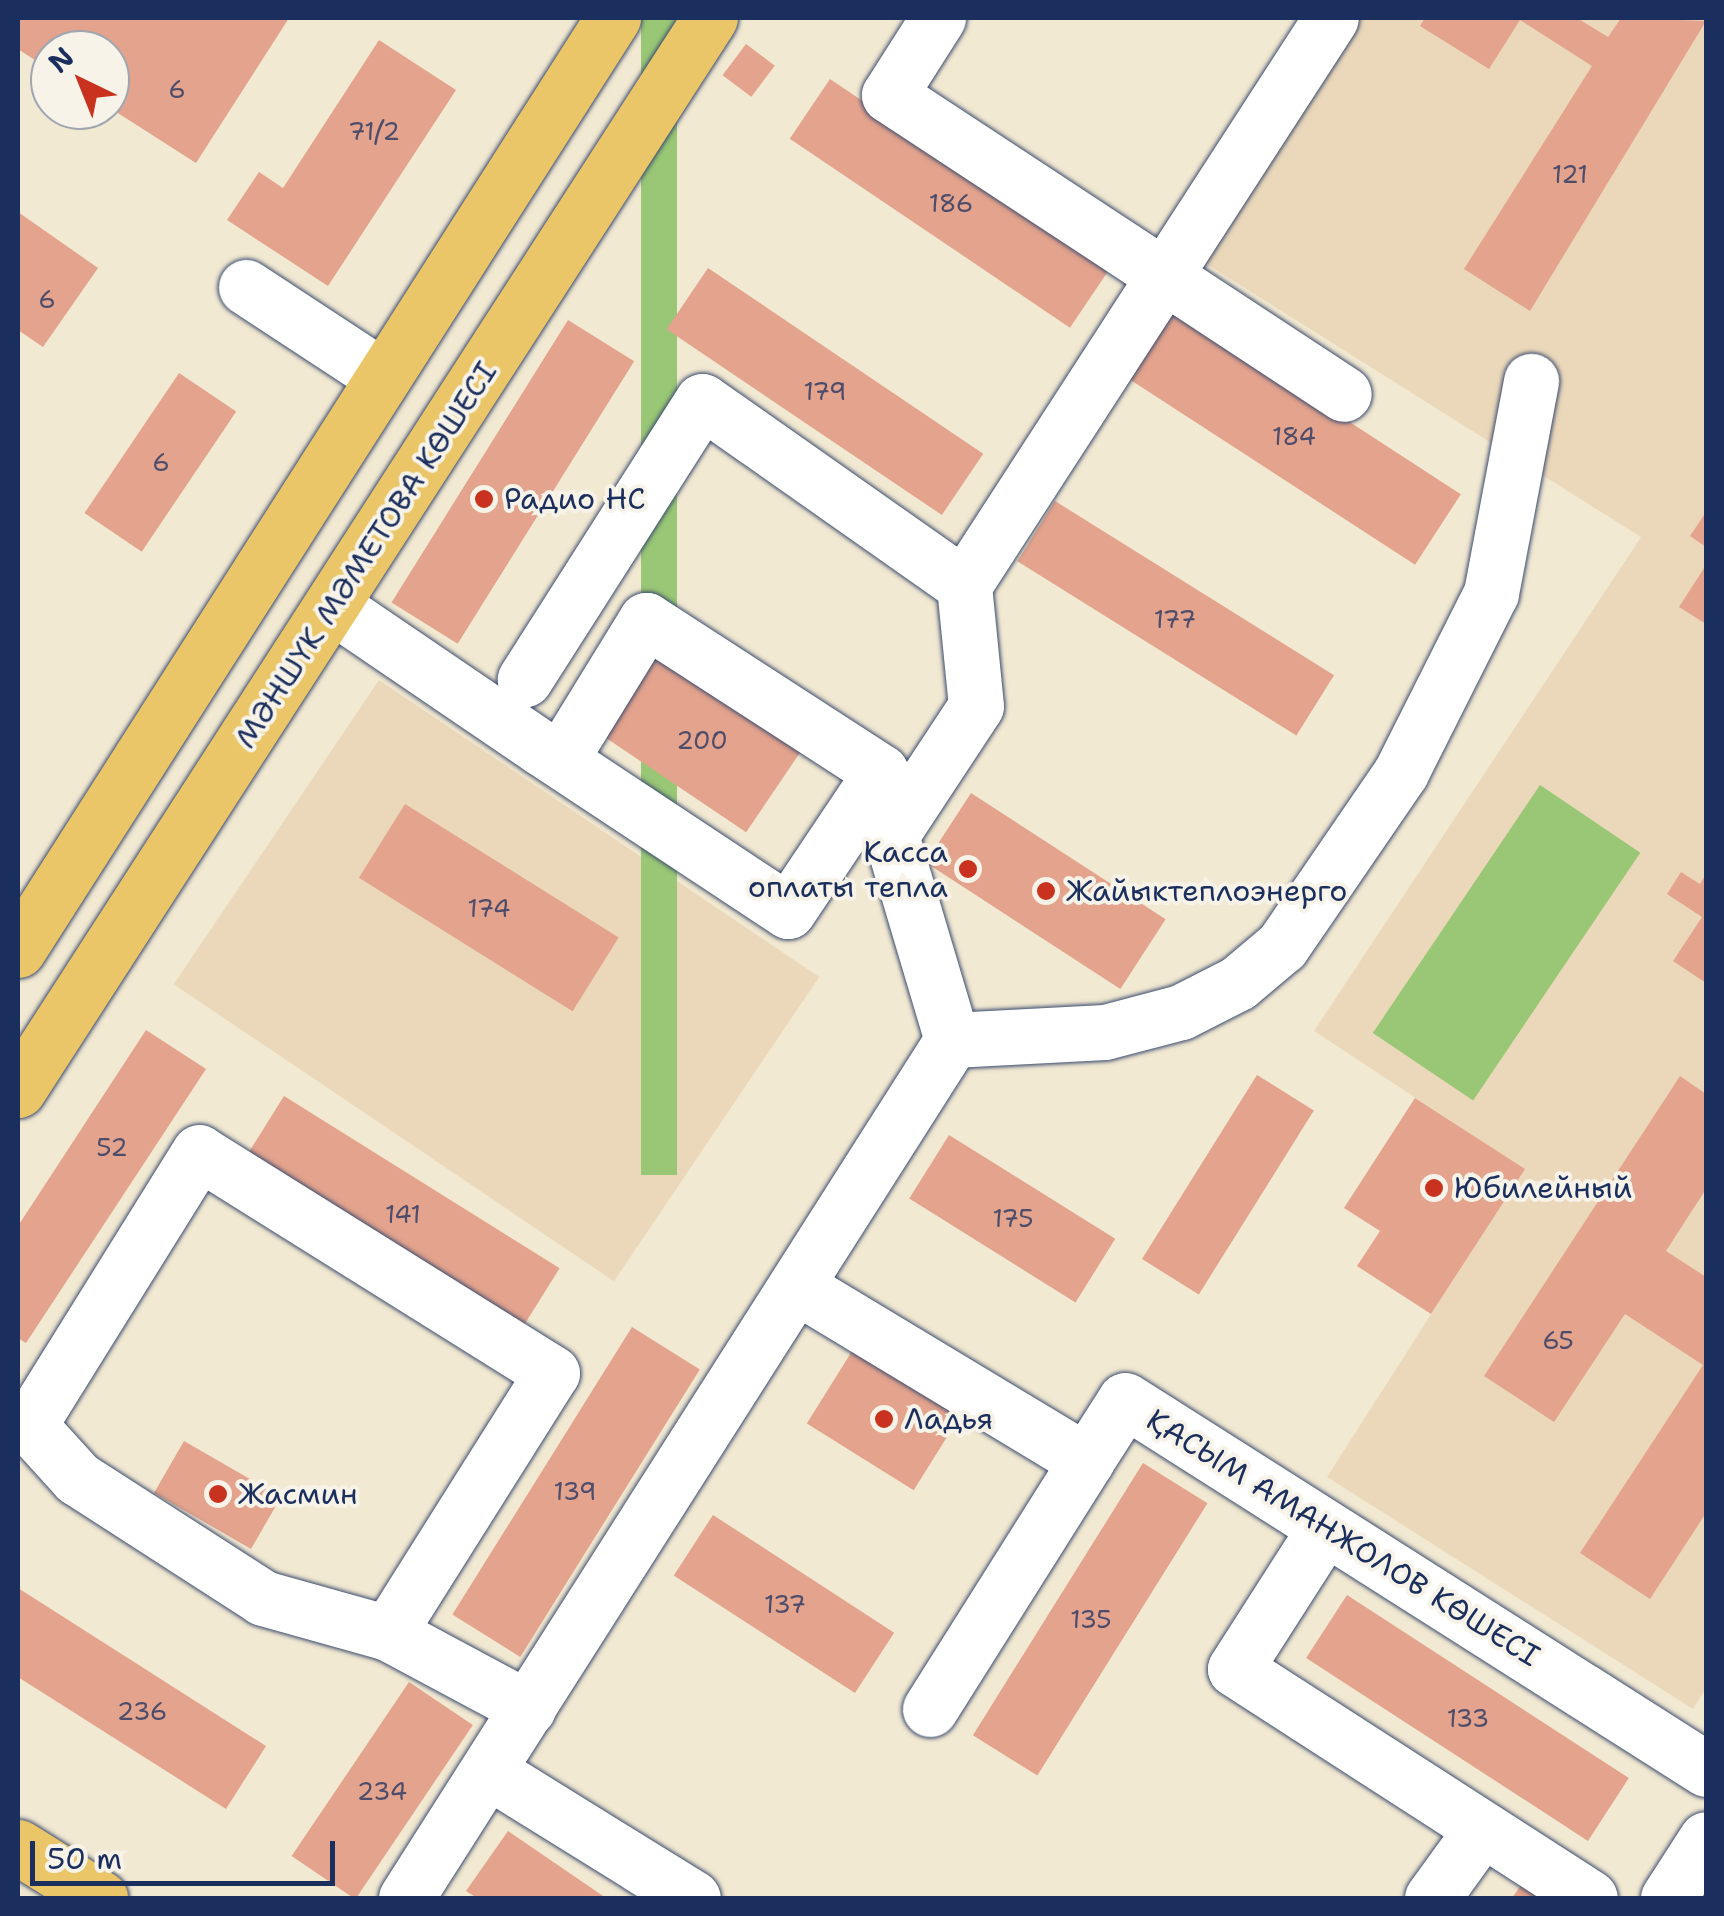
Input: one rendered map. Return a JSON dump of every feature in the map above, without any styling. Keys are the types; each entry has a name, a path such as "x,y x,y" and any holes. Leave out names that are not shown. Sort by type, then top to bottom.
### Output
{"main road":[{"path":"18,950 614,18"},
{"name":"МӘНШҮК МӘМЕТОВА КӨШЕСІ","path":"18,1090 334,607 710,18"},
{"path":"18,1846 100,1898"}],"street":[{"path":"938,18 889,94 1344,394"},
{"path":"406,1898 952,1040 890,836 976,706 964,585 1331,18"},
{"path":"246,286 383,377"},
{"path":"952,1040 1106,1032 1181,1012 1238,984 1282,946 1401,772 1490,594 1531,381"},
{"path":"525,679 702,401 964,585"},
{"path":"334,607 560,760 788,912 881,772 646,620 560,760"},
{"path":"388,1633 552,1373 199,1152 23,1433 77,1478 264,1598 388,1633 528,1708"},
{"path":"796,1286 1086,1461 930,1709"},
{"name":"ҚАСЫМ АМАНЖОЛОВ КӨШЕСІ","path":"1086,1461 1124,1400 1706,1769"},
{"path":"1325,1528 1235,1669 1590,1898"},
{"path":"488,1771 693,1898"},
{"path":"1432,1898 1482,1828"},
{"path":"1668,1898 1706,1838"}],"shaded area":[{"path":"1360,18 1706,18 1706,1688 1693,1709 1327,1477 1524,1169 1314,1031 1641,537 1205,263"},
{"path":"379,680 819,977 614,1281 174,984"}],"green space":[{"path":"641,18 677,18 677,1175 641,1175"},
{"path":"1540,785 1640,853 1473,1101 1373,1033"}],"building":[{"path":"18,18 289,18 196,163 130,121 130,30 30,30 30,57 18,49"},
{"path":"1425,18 1577,18 1608,37 1621,18 1706,21 1530,311 1464,269 1592,66 1520,20 1489,69 1420,26"},
{"path":"379,40 456,90 328,286 227,220 259,172 283,188"},
{"path":"746,44 775,66 751,97 723,75"},
{"path":"830,79 1110,268 1070,328 790,139"},
{"path":"18,212 98,268 43,347 18,330"},
{"path":"708,268 983,454 942,515 667,329"},
{"path":"1174,308 1461,494 1415,565 1128,378"},
{"path":"568,320 634,361 458,644 392,602"},
{"path":"179,373 236,412 142,552 84,513"},
{"path":"1055,501 1334,675 1296,736 1017,561"},
{"path":"1706,512 1706,547 1690,536"},
{"path":"1706,565 1706,624 1679,607"},
{"path":"657,648 804,747 746,832 599,733"},
{"name":"Жайыктеплоэнерго","path":"971,793 1166,919 1120,989 926,863"},
{"path":"405,804 619,938 573,1011 359,878"},
{"path":"1681,872 1700,884 1706,874 1706,983 1673,961 1702,917 1667,894"},
{"path":"146,1030 206,1069 26,1343 18,1338 18,1226"},
{"path":"1257,1075 1314,1111 1199,1295 1142,1259"},
{"path":"1680,1076 1706,1094 1706,1189 1666,1251 1706,1277 1706,1513 1650,1599 1580,1553 1703,1365 1625,1314 1554,1422 1484,1376"},
{"path":"284,1096 560,1268 520,1332 244,1160"},
{"name":"Юбилейный","path":"1415,1098 1525,1169 1431,1314 1357,1266 1380,1231 1344,1208"},
{"path":"949,1135 1115,1239 1075,1302 909,1199"},
{"path":"632,1327 700,1369 520,1657 452,1614"},
{"name":"Ладья","path":"854,1348 961,1415 914,1490 807,1423"},
{"name":"Жасмин","path":"184,1441 281,1497 251,1549 154,1493"},
{"path":"1143,1463 1207,1503 1037,1775 973,1735"},
{"path":"713,1515 894,1633 855,1693 674,1575"},
{"path":"18,1588 266,1746 226,1809 18,1677"},
{"path":"1347,1595 1629,1778 1588,1841 1306,1658"},
{"path":"409,1682 473,1725 356,1898 292,1856"},
{"path":"508,1831 606,1898 477,1898 466,1891"},
{"path":"1523,1882 1548,1898 1512,1898"}],"place":[{"name":"Радио НС","path":"484,499"},
{"name":"Касса оплаты тепла","path":"968,869"},
{"name":"Жайыктеплоэнерго","path":"1046,891"},
{"name":"Юбилейный","path":"1434,1188"},
{"name":"Ладья","path":"884,1419"},
{"name":"Жасмин","path":"218,1494"}]}
